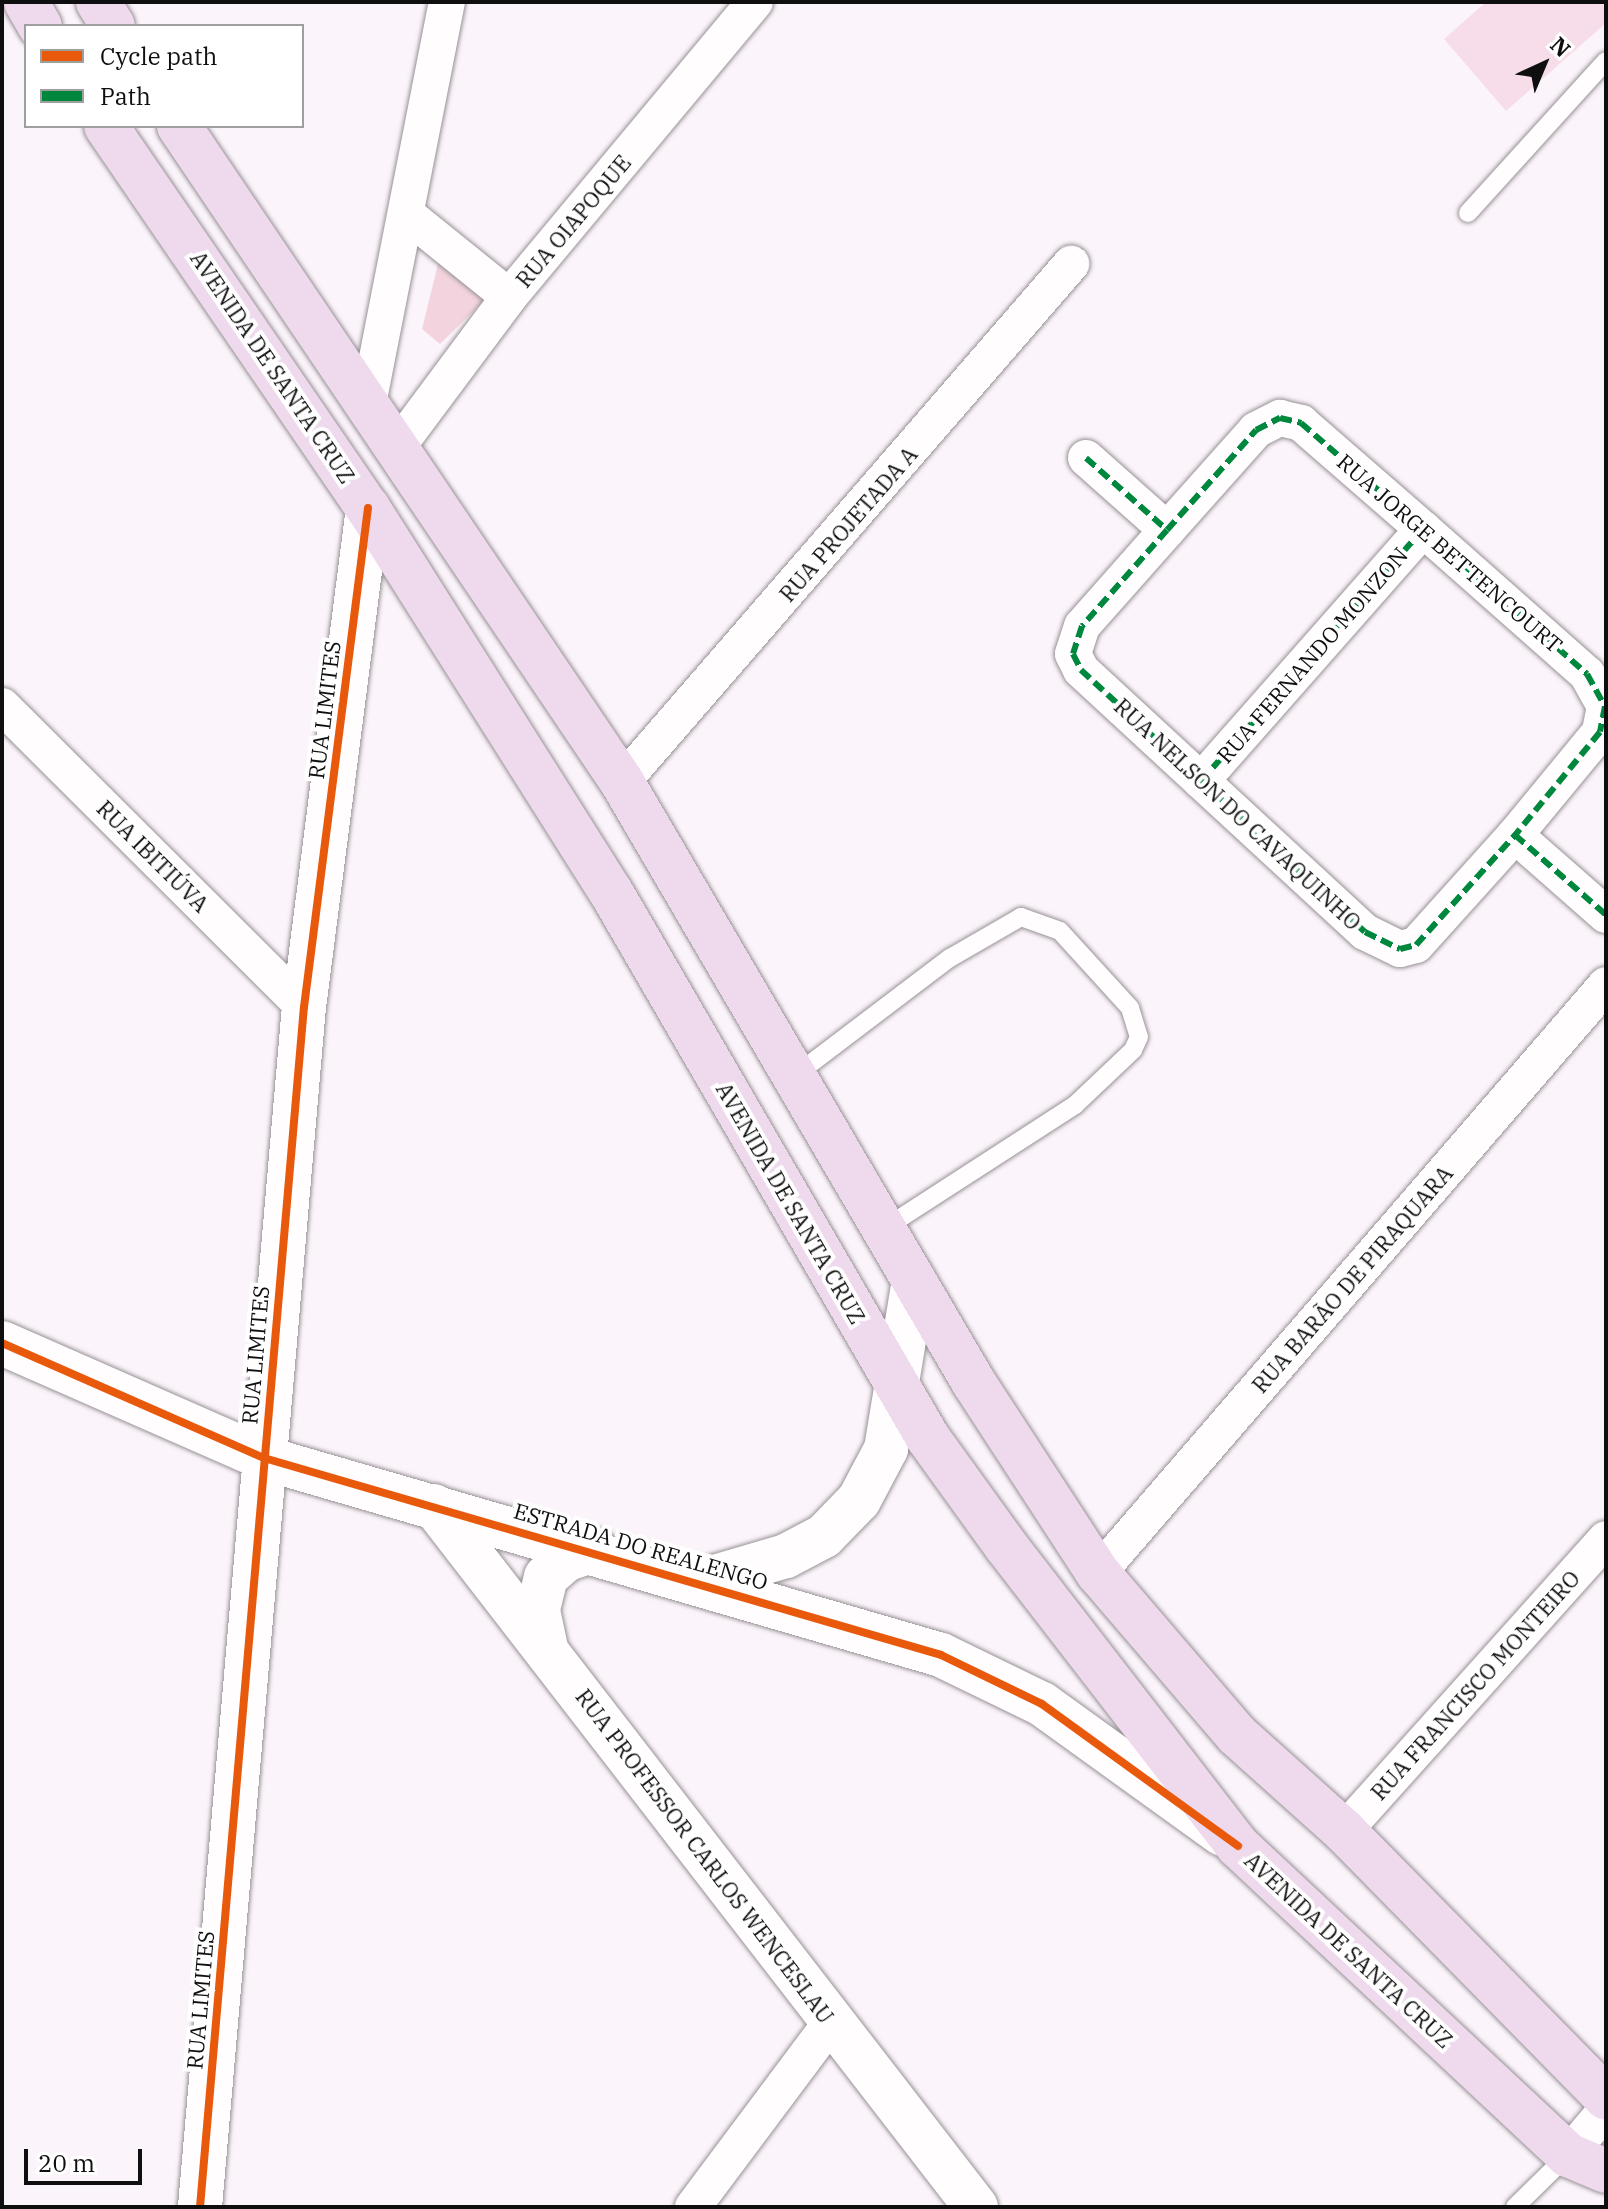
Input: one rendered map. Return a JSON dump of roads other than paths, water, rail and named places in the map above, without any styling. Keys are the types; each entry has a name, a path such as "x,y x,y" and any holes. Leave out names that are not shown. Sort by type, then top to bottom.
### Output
{"main road":[{"path":"26,2 39,24"},
{"path":"98,2 112,24"},
{"name":"AVENIDA DE SANTA CRUZ","path":"107,128 368,508 611,892 899,1388 1127,1711 1238,1846 1587,2163"},
{"path":"180,128 398,446 622,782 883,1229 1098,1573 1227,1725 1344,1831 1606,2098"}],"street":[{"path":"368,404 410,217 447,2"},
{"name":"RUA OIAPOQUE","path":"398,446 509,297 755,2"},
{"path":"410,217 509,297"},
{"name":"RUA PROJETADA A","path":"622,782 1071,264"},
{"name":"RUA JORGE BETTENCOURT","path":"1167,530 1256,430 1280,418 1301,423 1423,529 1587,674 1605,706 1600,732 1515,835"},
{"path":"1086,458 1167,530"},
{"name":"RUA LIMITES","path":"200,2207 304,1007 368,508"},
{"name":"RUA FERNANDO MONZON","path":"1201,781 1423,529"},
{"name":"RUA NELSON DO CAVAQUINHO","path":"1167,530 1082,626 1073,654 1081,670 1365,932 1400,949 1429,934 1515,835"},
{"name":"RUA IBITIÚVA","path":"2,706 304,1007"},
{"path":"1515,835 1606,915"},
{"name":"RUA BARÃO DE PIRAQUARA","path":"1098,1573 1606,985"},
{"name":"ESTRADA DO REALENGO","path":"704,1580 786,1556 824,1536 859,1500 886,1449 899,1388 914,1280"},
{"name":"ESTRADA DO REALENGO","path":"2,1343 264,1458 704,1580 999,1679 1238,1846"},
{"name":"RUA PROFESSOR CARLOS WENCESLAU","path":"434,1506 976,2207"},
{"name":"RUA FRANCISCO MONTEIRO","path":"1344,1831 1606,1539"},
{"path":"546,1648 538,1609 546,1577 567,1559 595,1550"},
{"path":"693,2207 832,2021"},
{"path":"1587,2163 1606,2110"}],"lane":[{"path":"1468,213 1606,61"},
{"path":"793,1077 950,958 1021,917 1060,931 1130,1008 1139,1037 1133,1050 1075,1105 883,1229"},
{"path":"1515,2207 1587,2163"}]}
